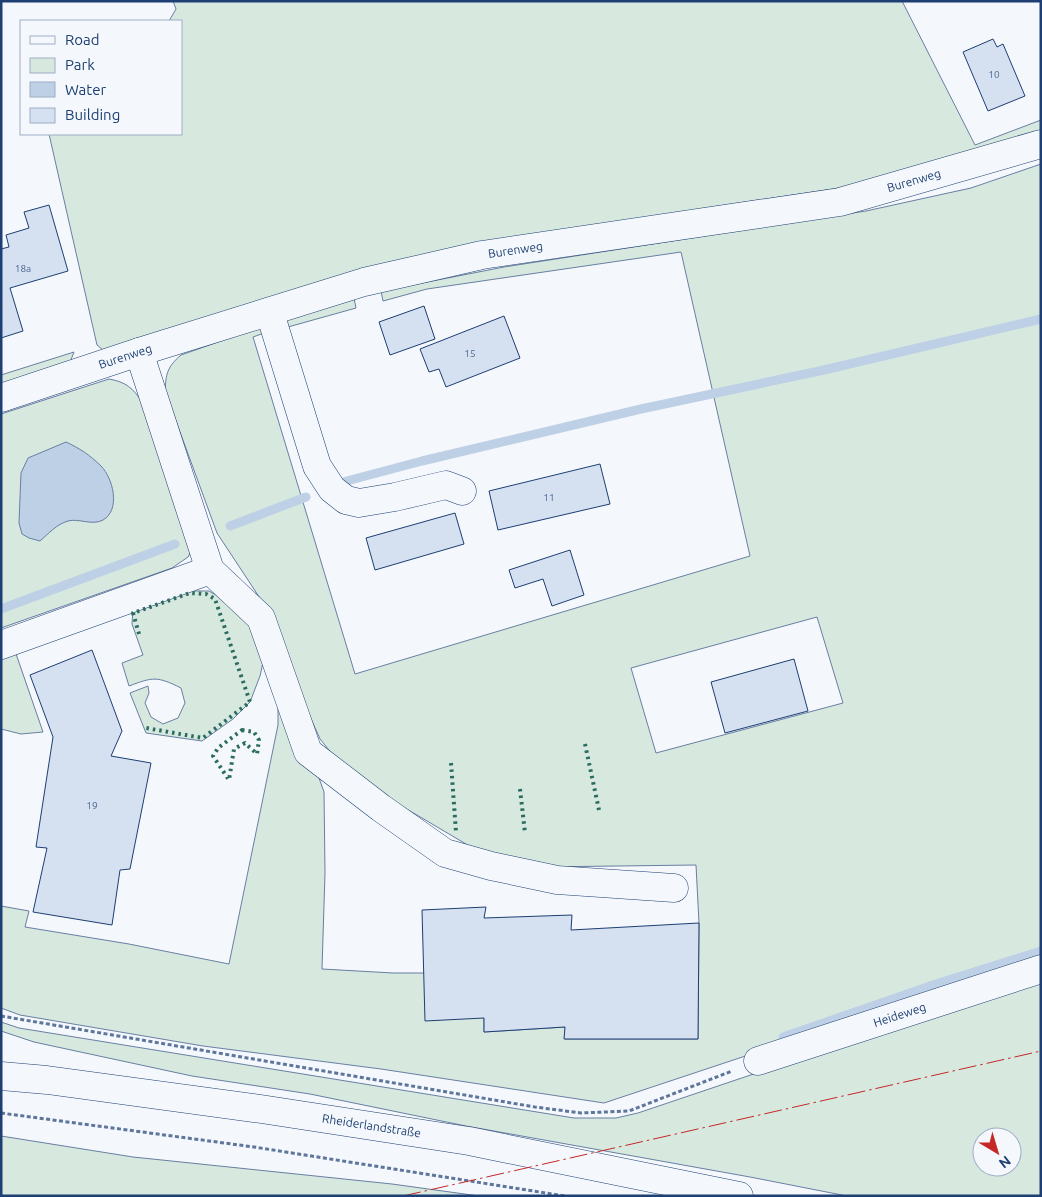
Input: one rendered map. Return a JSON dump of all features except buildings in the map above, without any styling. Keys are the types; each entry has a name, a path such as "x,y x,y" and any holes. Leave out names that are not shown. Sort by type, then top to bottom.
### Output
{"street":[{"name":"Burenweg","path":"1,398 139,352 270,313 364,282 482,254 840,202 1041,144"},
{"path":"270,313 317,466 332,490 346,500 359,502 396,497 446,485 462,491"},
{"path":"139,352 210,570 261,618 308,752 381,808 445,853 491,866 557,880 674,888"},
{"path":"1,645 210,570"},
{"name":"Heideweg","path":"758,1061 1041,969"},
{"name":"Rheiderlandstraße","path":"1,1076 47,1080 251,1108 469,1141 739,1196"}],"path":[{"path":"1,1016 535,1107 581,1113 629,1111 758,1061"},
{"path":"1,1113 254,1147 565,1196"}],"green space":[{"path":"173,1 902,1 975,145 1041,120 1041,136 846,187 706,208 108,354 97,345 49,135 182,135 182,20 170,20 176,9"},
{"path":"1041,164 1041,961 929,995 604,1103 381,1069 203,1046 20,1015 1,1008 1,906 29,911 25,927 129,944 229,964 278,725 278,704 314,764 324,792 325,873 322,969 424,973 484,1018 484,1032 565,1027 565,1039 698,1039 699,923 696,865 540,867 471,847 346,771 320,739 289,669 275,621 217,533 165,391 168,371 181,355 261,327 264,333 253,337 355,674 750,556 681,252 427,289 383,301 381,291 504,267 866,211 971,188","holes":["817,617 843,703 656,753 631,668"]},
{"path":"354,298 356,308 288,327 285,318"},
{"path":"74,352 69,365 1,388 1,375"},
{"path":"109,379 128,386 142,402 195,544 188,557 172,568 1,628 1,414"},
{"path":"187,591 209,591 228,602 257,634 264,658 260,676 250,702 233,719 202,741 146,733 130,693 148,686 149,693 145,703 151,717 163,724 178,718 185,703 181,688 166,681 155,679 129,686 122,663 143,655 132,624 133,610"},
{"path":"15,651 43,732 21,734 1,729 1,656"},
{"path":"1041,977 1041,1196 847,1196 466,1126 310,1094 192,1076 34,1042 1,1031 1,1022 19,1028 574,1118 616,1118 638,1113"},
{"path":"1,1136 133,1157 392,1184 479,1196 1,1196"}],"water":[{"path":"66,442 89,455 105,471 112,486 112,509 109,515 99,522 68,521 56,527 40,541 29,538 22,534 19,523 21,473 28,458"}],"waterway":[{"path":"343,482 422,461 641,409 824,370 1041,319"},
{"path":"230,526 306,497"},
{"path":"1,609 175,544"},
{"path":"783,1037 936,984 1041,951"}],"hedge":[{"path":"139,634 133,613 190,593 206,594 215,599 250,702 203,738 146,728"},
{"path":"242,730 254,732 259,740 257,754 245,743 234,749 229,780 213,756 218,748 242,730"},
{"path":"585,744 599,810"},
{"path":"451,763 456,832"},
{"path":"520,789 525,833"}],"power":[{"path":"403,1196 1041,1051"}]}
